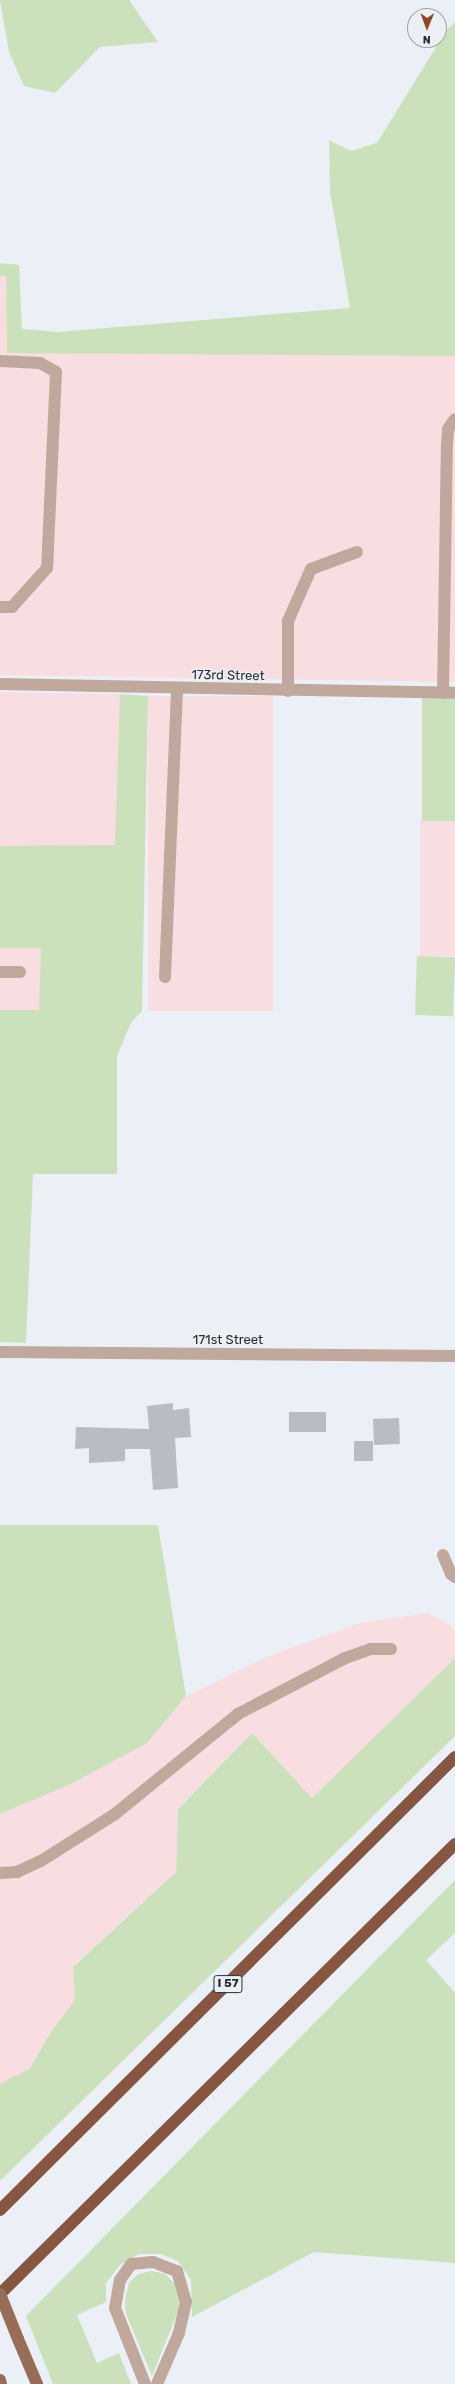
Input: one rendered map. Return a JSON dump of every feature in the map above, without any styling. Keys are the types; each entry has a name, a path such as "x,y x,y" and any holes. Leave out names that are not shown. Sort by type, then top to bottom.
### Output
{"highway":[{"name":"I 57","path":"0,2210 455,1757"},
{"path":"0,2294 455,1844"}],"main road":[{"path":"0,2294 37,2384"},
{"path":"0,2380 1,2384"}],"street":[{"path":"0,360 40,363 56,372 47,568 12,607 0,607"},
{"path":"449,693 447,445 448,429 455,419"},
{"path":"288,691 288,621 311,568 357,552"},
{"name":"173rd Street","path":"0,684 177,689 449,693"},
{"path":"165,977 177,689"},
{"path":"0,972 20,972"},
{"name":"171st Street","path":"0,1352 455,1356"},
{"path":"443,1555 451,1574 455,1577"},
{"path":"0,1873 17,1872 41,1861 115,1814 238,1714 343,1659 370,1649 392,1649"},
{"path":"145,2384 115,2308 120,2280 131,2264 153,2262 177,2271 186,2302 178,2333 157,2384"}],"shaded area":[{"path":"0,276 6,276 8,353 455,356 455,682 0,675"},
{"path":"0,692 120,694 117,848 0,846"},
{"path":"148,696 273,696 273,1011 148,1011"},
{"path":"420,821 455,821 455,956 420,956"},
{"path":"0,948 41,948 41,1010 0,1010"},
{"path":"427,1613 448,1623 455,1631 455,1658 312,1798 252,1733 178,1808 176,1872 73,1966 75,2000 51,2032 30,2068 0,2084 0,1814 69,1785 147,1743 186,1696 269,1656 360,1623"}],"green space":[{"path":"0,0 129,0 158,42 100,47 55,93 24,86 9,52"},
{"path":"455,22 455,356 7,353 6,276 0,276 0,263 19,265 22,329 57,332 350,308 330,191 329,140 351,151 377,143 436,48 447,48 447,30"},
{"path":"120,694 148,696 142,1011 131,1023 117,1056 117,1174 33,1174 26,1343 0,1342 0,1010 39,1010 41,948 0,948 0,846 115,845"},
{"path":"422,698 455,698 455,821 422,821"},
{"path":"417,956 455,957 453,1016 415,1015"},
{"path":"0,1525 158,1525 186,1696 147,1743 69,1785 0,1814"},
{"path":"455,1658 455,1736 0,2181 0,2084 30,2068 51,2032 75,2000 73,1967 176,1872 178,1809 252,1733 312,1798"},
{"path":"455,1880 455,1933 426,1960 455,1993 455,2263 314,2252 192,2317 191,2280 178,2261 161,2254 139,2254 121,2264 106,2283 106,2302 77,2315 97,2363 119,2353 131,2384 53,2384 26,2316"},
{"path":"152,2271 165,2274 174,2283 180,2295 179,2309 152,2376 126,2314 125,2300 129,2283 138,2274"}],"building":[{"path":"173,1403 173,1410 189,1408 191,1437 175,1438 178,1488 153,1490 150,1449 125,1449 125,1461 89,1463 89,1448 75,1449 76,1427 149,1429 147,1406"},
{"path":"289,1412 326,1412 326,1432 289,1432"},
{"path":"399,1418 400,1444 374,1445 373,1419"},
{"path":"354,1441 373,1441 373,1461 354,1461"}]}
